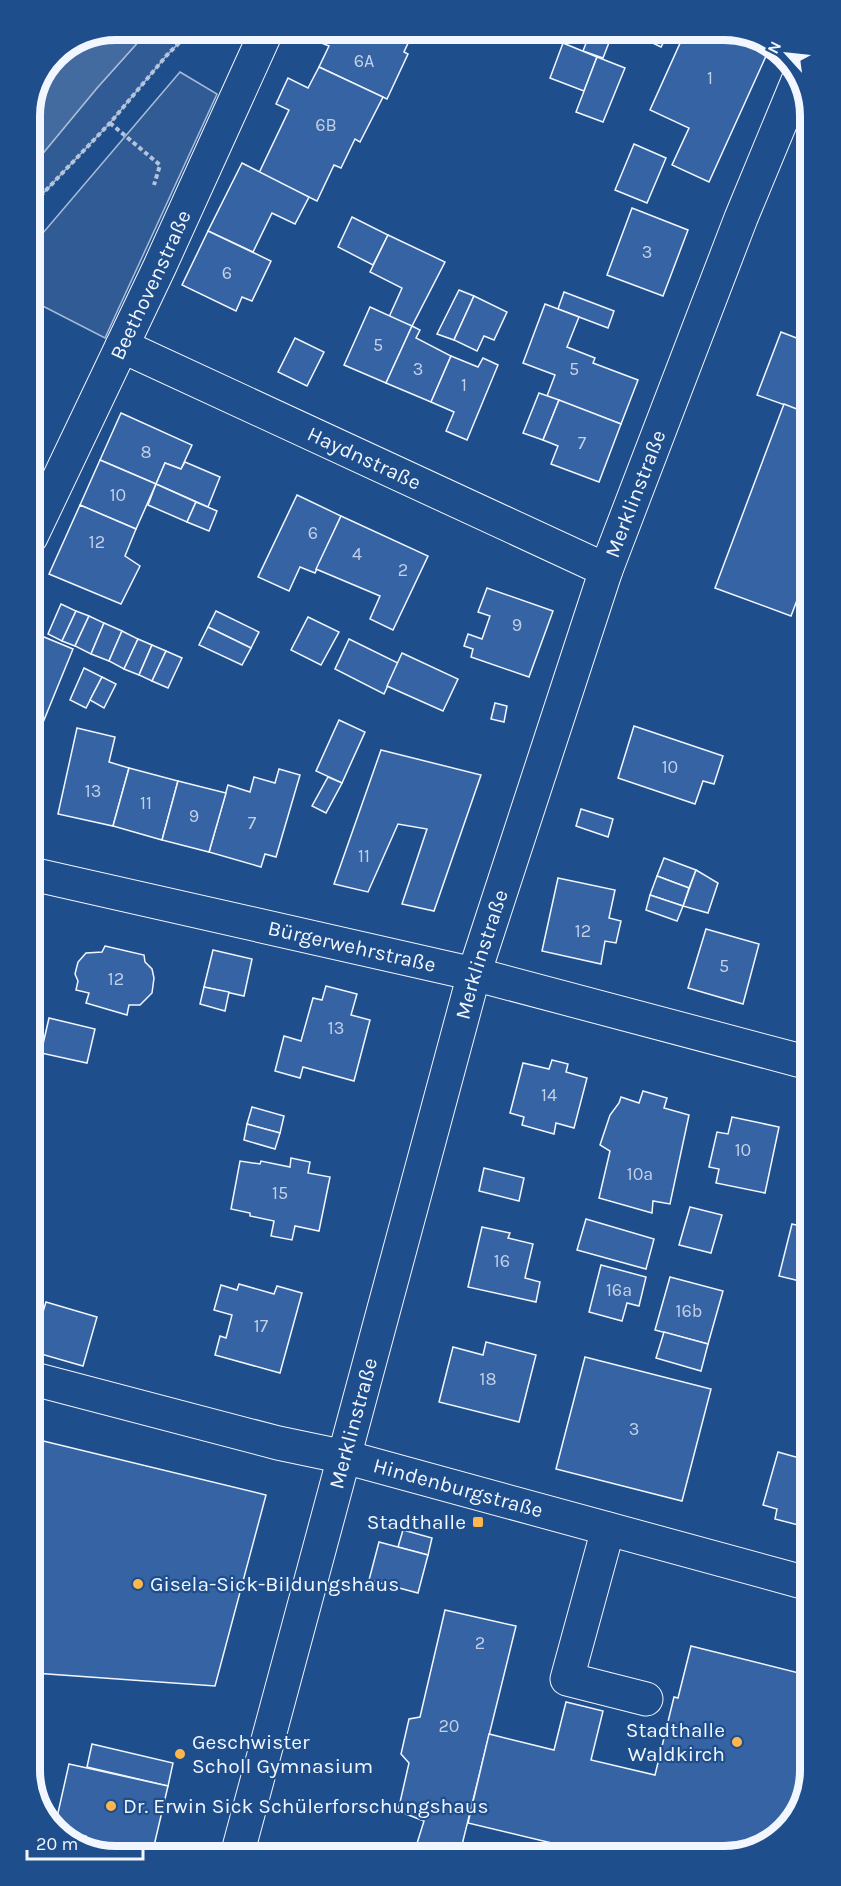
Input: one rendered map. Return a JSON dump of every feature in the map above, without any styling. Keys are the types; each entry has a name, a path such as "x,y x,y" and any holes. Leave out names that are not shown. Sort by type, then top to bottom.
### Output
{"street":[{"name":"Beethovenstraße","path":"41,517 262,40"},
{"name":"Merklinstraße","path":"240,1845 474,974 606,570 741,218 795,88"},
{"name":"Haydnstraße","path":"122,346 606,570"},
{"name":"Bürgerwehrstraße","path":"41,876 474,974 800,1061"},
{"name":"Hindenburgstraße","path":"40,1380 278,1443 345,1457 800,1581"},
{"path":"608,1529 567,1679 646,1698"}],"path":[{"path":"41,196 110,123 182,40"},
{"path":"110,123 160,165 153,186"}],"shaded area":[{"path":"116,40 140,40 41,156 43,97 56,70 66,59 92,45"},
{"path":"140,40 182,40 110,123 41,196 41,156"},
{"path":"180,72 217,94 105,338 41,305 41,235"}],"building":[{"path":"409,40 404,52 408,54 387,99 319,67 329,46 319,42"},
{"path":"587,41 610,41 603,58 583,51"},
{"path":"648,41 664,41 661,47"},
{"path":"681,41 729,41 757,48 757,76 709,182 672,165 689,128 650,110"},
{"path":"563,43 597,57 584,91 550,78"},
{"path":"597,57 625,68 603,122 576,112"},
{"path":"319,67 383,97 360,142 355,139 341,168 334,165 317,201 259,173 289,110 276,104 288,78 308,88"},
{"path":"634,144 666,158 647,203 615,190"},
{"path":"242,163 309,197 295,224 272,213 253,252 208,231"},
{"path":"632,208 688,230 663,296 607,275"},
{"path":"352,217 388,235 373,265 338,247"},
{"path":"208,231 271,261 252,301 242,297 236,311 182,285"},
{"path":"388,235 445,262 412,326 389,317 402,288 370,272"},
{"path":"459,290 474,296 454,340 437,334"},
{"path":"564,292 614,311 608,328 558,309"},
{"path":"474,296 507,312 494,340 484,336 477,351 454,340"},
{"path":"545,304 579,317 567,347 595,358 593,363 638,380 621,424 547,396 555,375 523,363"},
{"path":"370,307 412,326 386,383 344,365"},
{"path":"412,326 420,330 416,338 451,356 431,402 386,383"},
{"path":"781,332 800,339 800,410 757,395"},
{"path":"295,338 324,352 307,386 278,372"},
{"path":"451,356 478,367 483,358 498,365 467,440 446,431 454,412 431,402"},
{"path":"539,393 559,400 543,440 523,433"},
{"path":"559,400 621,424 599,482 551,464 558,446 543,440"},
{"path":"784,404 800,410 800,592 791,616 715,588"},
{"path":"121,413 192,445 181,469 165,463 156,484 100,460"},
{"path":"100,460 156,484 136,529 80,505"},
{"path":"185,462 220,477 208,507 156,484 165,463 181,469"},
{"path":"156,484 196,502 187,522 148,505"},
{"path":"297,495 341,516 315,573 300,567 289,591 258,577"},
{"path":"196,502 217,511 209,531 187,522"},
{"path":"80,505 136,529 125,556 140,566 121,604 49,574"},
{"path":"341,516 428,556 393,630 370,619 380,596 316,569"},
{"path":"487,588 553,611 529,677 471,657 473,649 464,646 468,634 482,639 490,616 478,612"},
{"path":"61,604 76,611 62,641 48,634"},
{"path":"76,611 89,616 75,646 62,641"},
{"path":"216,611 259,632 251,648 208,627"},
{"path":"89,616 104,623 91,654 75,646"},
{"path":"308,617 339,632 321,665 291,650"},
{"path":"104,623 122,631 109,661 91,654"},
{"path":"208,627 251,648 242,665 199,645"},
{"path":"122,631 138,639 124,669 109,661"},
{"path":"41,636 73,649 41,728"},
{"path":"138,639 152,645 139,675 124,669"},
{"path":"349,639 398,663 384,694 335,669"},
{"path":"152,645 166,651 152,681 139,675"},
{"path":"166,651 182,658 168,688 152,681"},
{"path":"402,653 458,679 443,711 387,686"},
{"path":"84,668 102,677 86,708 70,700"},
{"path":"102,677 116,684 104,708 90,700"},
{"path":"495,703 507,706 504,722 491,719"},
{"path":"339,720 365,732 342,783 316,771"},
{"path":"634,726 723,756 714,784 703,781 695,804 618,778"},
{"path":"77,728 115,737 109,762 129,768 113,826 58,814"},
{"path":"381,750 481,775 434,911 402,904 427,829 398,824 368,892 334,884"},
{"path":"129,768 178,781 162,840 113,826"},
{"path":"279,769 300,775 276,857 265,854 261,867 209,852 228,785 250,792 254,777 275,783"},
{"path":"328,777 342,783 326,813 312,806"},
{"path":"178,781 226,793 209,852 162,840"},
{"path":"581,809 613,819 608,837 576,826"},
{"path":"664,858 696,870 689,888 657,876"},
{"path":"696,870 718,883 708,913 683,906"},
{"path":"657,876 689,888 683,906 650,895"},
{"path":"558,878 615,890 609,918 621,921 616,943 605,941 601,964 542,951"},
{"path":"650,895 683,906 677,921 646,910"},
{"path":"706,929 759,944 743,1004 688,988"},
{"path":"105,946 144,955 145,962 152,969 154,978 152,993 140,1005 129,1005 127,1015 86,1003 89,993 76,990 78,981 75,974 78,962 86,953 102,952"},
{"path":"213,950 252,959 244,996 204,987"},
{"path":"326,986 357,994 351,1015 370,1020 354,1081 303,1067 300,1078 275,1071 284,1036 301,1041 313,998 322,1000"},
{"path":"204,987 229,992 225,1011 200,1004"},
{"path":"49,1018 95,1029 87,1063 41,1053"},
{"path":"552,1060 568,1064 566,1072 587,1078 574,1128 556,1123 554,1134 522,1125 524,1117 510,1113 523,1063 549,1069"},
{"path":"643,1091 667,1098 664,1108 689,1115 670,1204 653,1201 652,1213 599,1198 610,1151 600,1145 610,1115 621,1097 639,1103"},
{"path":"252,1107 284,1116 280,1133 247,1124"},
{"path":"732,1117 779,1127 765,1193 716,1183 719,1169 709,1167 717,1132 728,1134"},
{"path":"247,1124 280,1133 275,1149 244,1140"},
{"path":"291,1158 310,1162 308,1173 330,1177 319,1231 295,1226 292,1240 271,1236 274,1221 231,1209 240,1161 260,1164 261,1161 290,1167"},
{"path":"484,1168 524,1178 519,1201 479,1191"},
{"path":"690,1207 722,1215 711,1253 679,1245"},
{"path":"586,1219 654,1239 646,1269 577,1250"},
{"path":"792,1224 800,1226 800,1281 779,1276"},
{"path":"482,1227 510,1233 508,1238 533,1244 525,1278 540,1282 536,1302 468,1287"},
{"path":"601,1265 646,1277 639,1306 627,1303 622,1321 589,1312"},
{"path":"670,1277 723,1291 708,1344 655,1330"},
{"path":"239,1284 274,1294 277,1286 302,1293 280,1373 215,1355 220,1336 226,1338 232,1315 214,1310 221,1285 237,1290"},
{"path":"46,1302 97,1317 83,1366 40,1354 40,1321"},
{"path":"664,1332 708,1344 701,1371 656,1358"},
{"path":"486,1342 536,1355 519,1422 439,1402 453,1347 483,1355"},
{"path":"585,1357 711,1389 682,1501 556,1469"},
{"name":"Gisela-Sick-Bildungshaus","path":"40,1440 266,1495 215,1686 40,1673"},
{"path":"778,1452 800,1458 800,1525 775,1519 777,1509 763,1505"},
{"path":"403,1530 432,1538 428,1555 398,1547"},
{"path":"379,1542 428,1555 418,1593 369,1580"},
{"path":"445,1610 516,1626 462,1846 416,1845 424,1821 398,1811 409,1763 401,1754 409,1719 420,1717"},
{"name":"Stadthalle Waldkirch","path":"691,1646 800,1673 799,1784 785,1816 771,1830 749,1841 724,1846 563,1846 468,1823 489,1734 554,1750 566,1702 603,1711 591,1760 655,1775 674,1697 678,1698"},
{"path":"92,1744 173,1763 168,1786 87,1767"},
{"name":"Dr. Erwin Sick Schülerforschungshaus","path":"69,1764 168,1786 154,1845 112,1845 87,1840 86,1836 70,1830 57,1817"}],"place":[{"name":"Stadthalle","path":"478,1522"},
{"name":"Gisela-Sick-Bildungshaus","path":"138,1584"},
{"name":"Stadthalle Waldkirch","path":"737,1742"},
{"name":"Geschwister Scholl Gymnasium","path":"180,1754"},
{"name":"Dr. Erwin Sick Schülerforschungshaus","path":"111,1806"}]}
